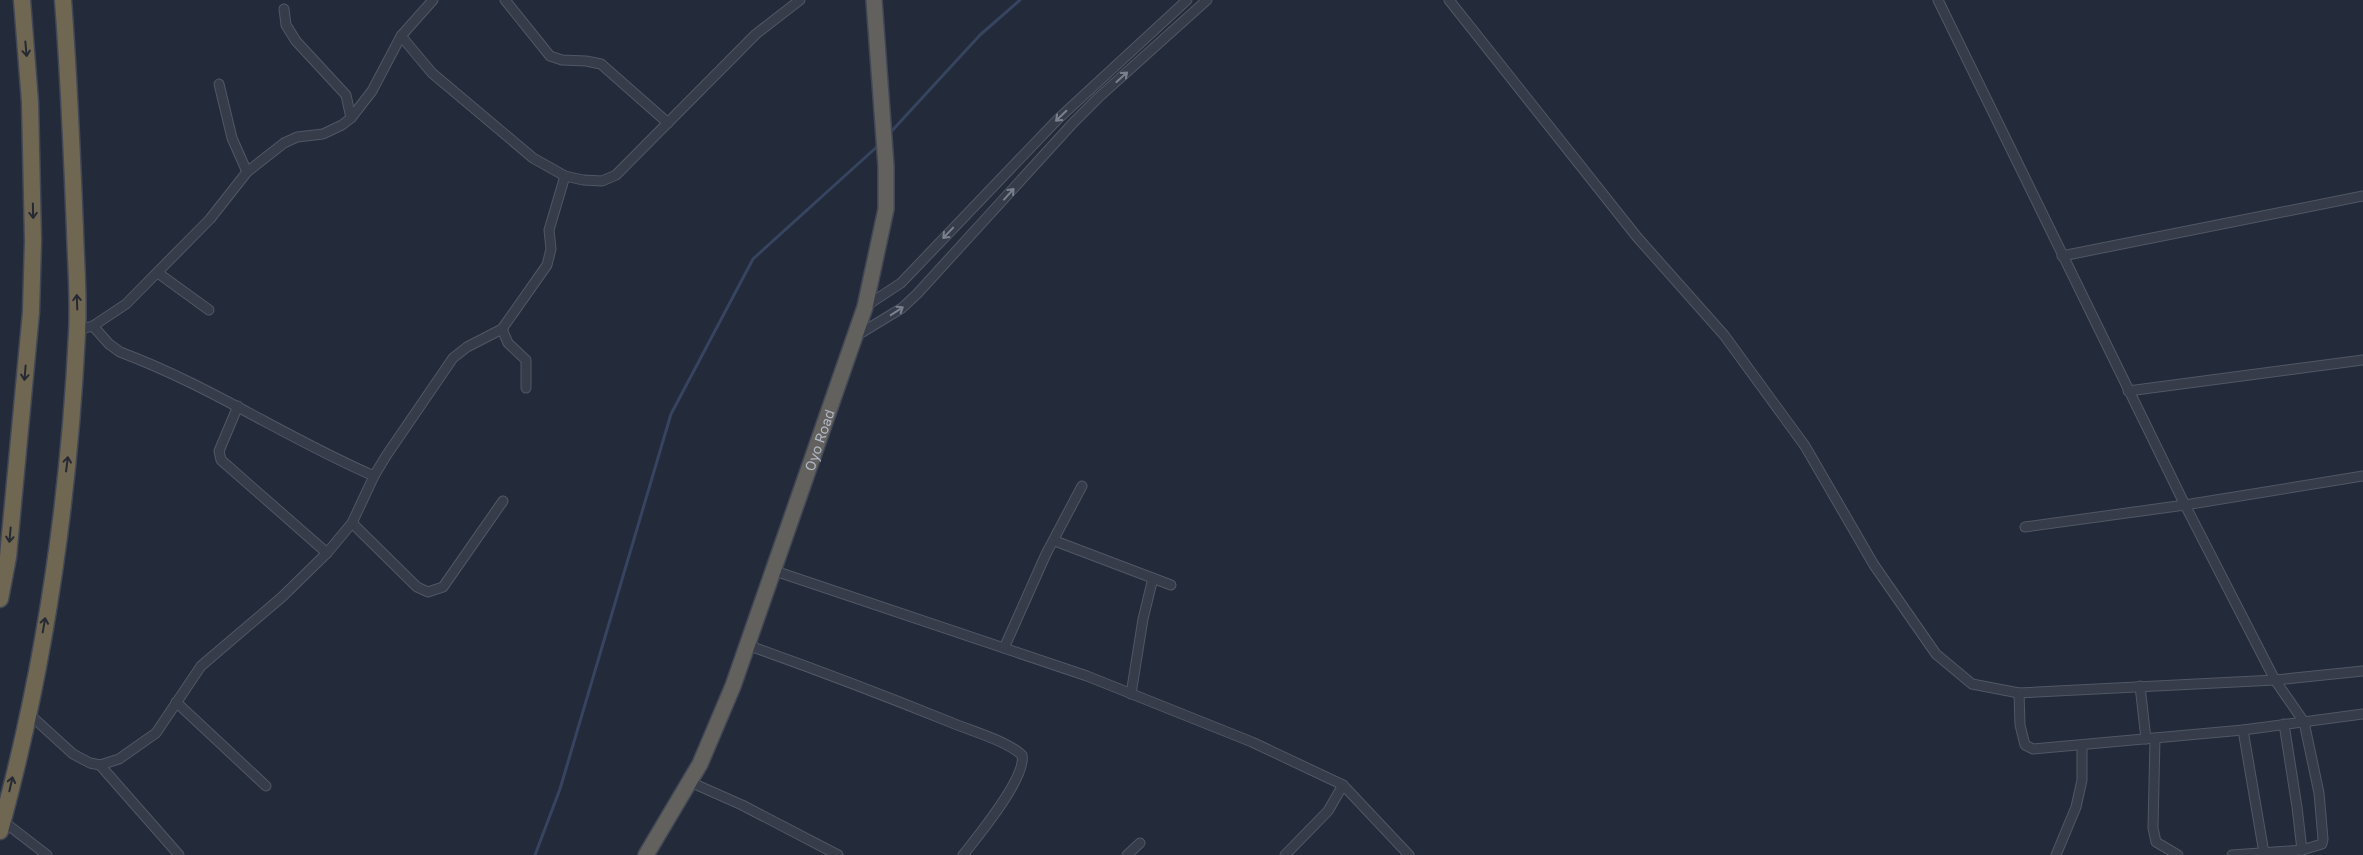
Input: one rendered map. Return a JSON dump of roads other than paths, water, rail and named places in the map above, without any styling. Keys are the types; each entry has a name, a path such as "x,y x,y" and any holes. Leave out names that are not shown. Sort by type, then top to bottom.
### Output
{"highway":[{"path":"0,599 8,556 31,312 33,241 30,102 22,0"},
{"path":"1,826 28,713 54,569 85,328 63,0"},
{"name":"Oyo Road","path":"646,855 700,764 733,686 865,307 886,209 886,157 874,0"}],"street":[{"path":"374,476 339,461 238,406 120,352 85,328 116,312 158,273 210,219 247,172 284,143 297,137 323,134 352,118 372,91 401,36 433,0"},
{"path":"505,0 550,56 562,60 601,64 668,123"},
{"path":"401,36 432,73 533,158 565,176 602,181 616,175 756,34 800,0"},
{"path":"865,307 900,283 1058,119 1187,0"},
{"path":"856,336 902,308 917,294 1080,116 1208,0"},
{"path":"1449,0 1637,237 1724,335 1805,446 1874,565 1936,654 1972,684 2019,693 2275,680 2363,671"},
{"path":"1938,0 2184,505 2275,680 2304,722 2319,793 2322,844 2302,850 2232,855"},
{"path":"284,9 286,26 296,41 346,95 352,118"},
{"path":"219,84 232,138 247,172"},
{"path":"28,713 73,754 90,763 100,765 119,759 156,733 201,666 282,597 327,553 352,523 374,476 454,358 467,347 502,328 547,265 551,249 550,230 565,176"},
{"path":"2062,256 2363,196"},
{"path":"158,273 209,310"},
{"path":"502,328 508,343 526,360 526,388"},
{"path":"2128,391 2363,360"},
{"path":"238,406 220,451 221,460 327,553"},
{"path":"2025,527 2184,505 2363,476"},
{"path":"1004,648 1046,554 1055,541 1082,486"},
{"path":"352,523 417,587 428,592 443,587 503,501"},
{"path":"1055,541 1171,585"},
{"path":"772,570 1004,648 1131,694 1252,742 1343,784 1407,854"},
{"path":"1131,694 1143,620 1153,578"},
{"path":"747,645 856,684 1017,750 1022,755 1022,769 1015,782 963,855"},
{"path":"2140,686 2150,738 2152,828 2156,842 2178,855"},
{"path":"2019,693 2020,725 2025,745 2033,749 2243,730 2363,714"},
{"path":"176,702 266,786"},
{"path":"2284,724 2302,850"},
{"path":"2243,730 2264,853"},
{"path":"2056,855 2076,807 2082,780 2082,744"},
{"path":"100,765 180,855"},
{"path":"690,782 742,805 838,855"},
{"path":"1285,855 1328,811 1343,784"},
{"path":"1,826 47,855"},
{"path":"1127,855 1140,843"}],"waterway":[{"path":"889,134 980,35 1020,0"},
{"path":"535,855 560,789 671,414 753,259 880,144"}]}
